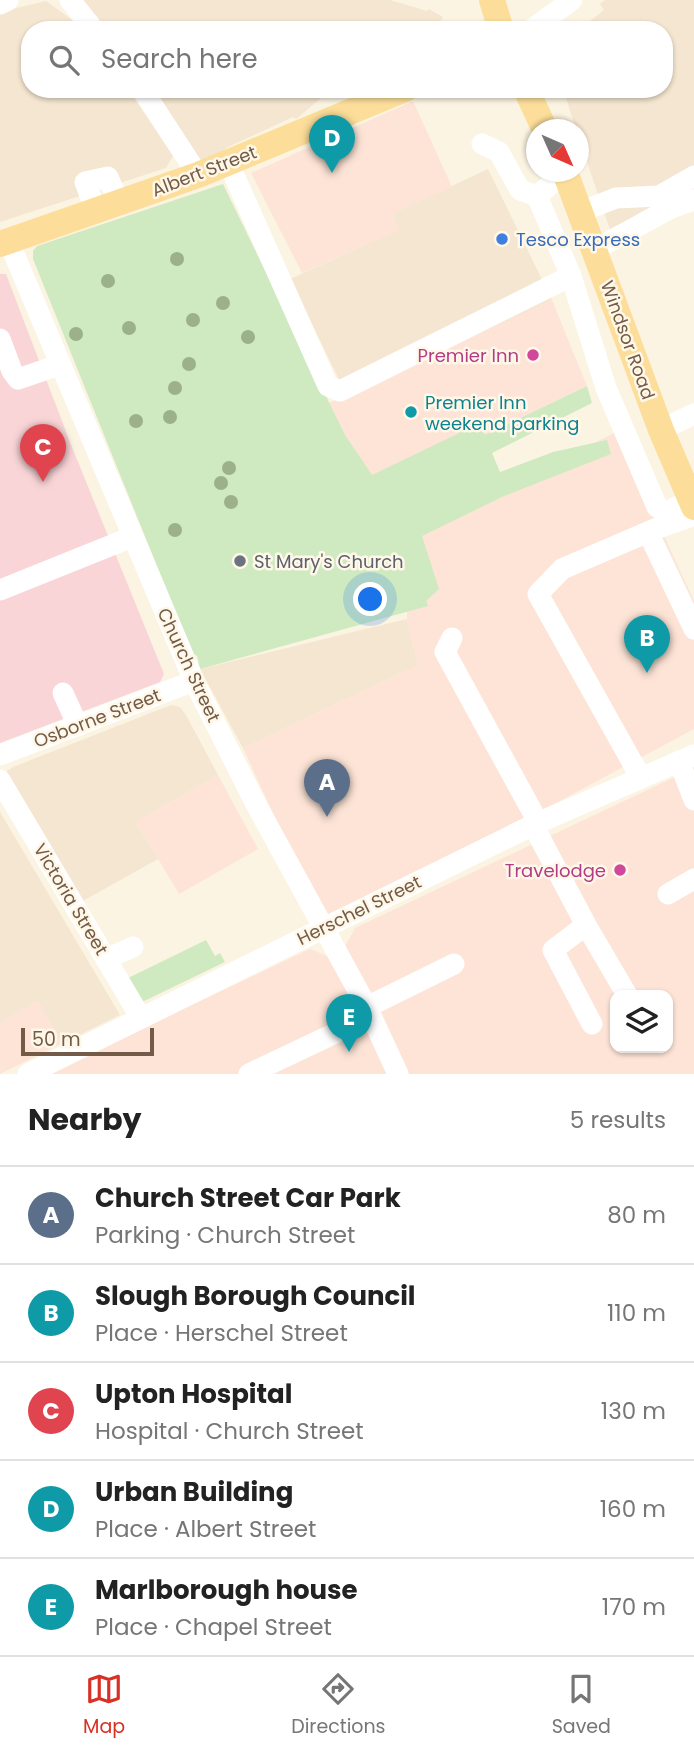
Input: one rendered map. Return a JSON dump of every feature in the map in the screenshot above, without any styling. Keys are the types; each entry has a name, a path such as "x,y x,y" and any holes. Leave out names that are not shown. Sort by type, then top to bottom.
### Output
{"main road":[{"path":"492,0 498,21"},
{"name":"Albert Street","path":"4,244 198,175 383,98"},
{"path":"530,98 540,119"},
{"name":"Windsor Road","path":"569,182 661,430 693,507"}],"street":[{"path":"0,4 8,0"},
{"path":"70,0 87,21"},
{"path":"543,21 572,0"},
{"path":"148,98 198,175"},
{"path":"482,144 499,152 520,190 537,196 572,276 606,388 657,508 666,512 693,507"},
{"path":"228,162 328,386 340,391 572,276"},
{"path":"580,212 617,198 659,196 694,176"},
{"path":"537,196 553,182"},
{"path":"594,250 671,208 694,200"},
{"name":"Church Street","path":"4,244 59,365 194,681 257,806 325,927 398,1074"},
{"path":"0,339 12,371 18,379 59,365"},
{"path":"661,430 694,414"},
{"path":"641,778 538,594 562,569 648,532 693,507"},
{"path":"648,532 694,629"},
{"path":"0,590 132,537"},
{"path":"452,638 445,652 586,925 624,990"},
{"name":"Osborne Street","path":"0,755 194,681"},
{"path":"62,692 78,726"},
{"path":"687,758 694,800"},
{"name":"Herschel Street","path":"28,1074 536,824 687,758"},
{"name":"Victoria Street","path":"0,780 141,1018"},
{"path":"668,894 694,879"},
{"path":"586,925 553,950 592,1024"},
{"path":"106,959 133,947"},
{"path":"249,1074 369,1012 454,964"}],"shaded area":[{"path":"76,0 390,0 427,11 429,9 443,17 441,21 92,21"},
{"path":"605,0 694,0 694,182 610,230 589,168 589,119 573,119 566,98 673,98 673,21 590,21 604,10 600,4"},
{"path":"46,1 73,21 21,21 21,98 134,98 173,156 166,168 0,222 0,12"},
{"path":"150,98 321,98 296,119 293,117 228,147 208,162 193,165"},
{"path":"413,101 452,187 392,214 399,230 302,273 251,173"},
{"path":"488,169 552,300 346,394 290,279 398,230 392,214"},
{"path":"0,274 6,274 70,442 164,674 160,682 0,743"},
{"path":"552,300 587,386 372,490 329,403"},
{"path":"616,432 694,601 694,729 325,927 243,748 418,665 407,619 407,538"},
{"path":"407,619 418,665 243,748 200,669"},
{"path":"171,705 180,707 186,715 218,775 136,822 158,859 81,902 6,772"},
{"path":"694,768 694,1074 406,1074 343,950 355,928"},
{"path":"218,775 258,849 179,894 136,822"},
{"path":"0,812 120,1015 63,1043 38,1001 0,1022"},
{"path":"310,949 332,958 360,1015 237,1074 46,1074"},
{"path":"38,1000 63,1043 0,1074 0,1022"},
{"path":"367,1028 389,1074 268,1074"}],"green space":[{"path":"223,184 345,435 372,475 480,423 485,435 587,386 592,403 492,453 500,472 553,452 607,440 611,454 504,496 422,536 439,589 426,601 428,606 200,669 197,656 192,653 33,259 33,251 37,246"},
{"path":"206,940 215,956 220,953 225,962 140,1003 126,979"}],"place":[{"name":"Urban Building","path":"332,173"},
{"name":"Tesco Express","path":"502,239"},
{"name":"Premier Inn","path":"533,355"},
{"name":"Premier Inn weekend parking","path":"411,412"},
{"name":"Upton Hospital","path":"43,482"},
{"name":"St Mary's Church","path":"240,561"},
{"name":"Slough Borough Council","path":"647,673"},
{"name":"Church Street Car Park","path":"327,817"},
{"name":"Travelodge","path":"620,870"},
{"name":"Marlborough house","path":"349,1052"}]}
